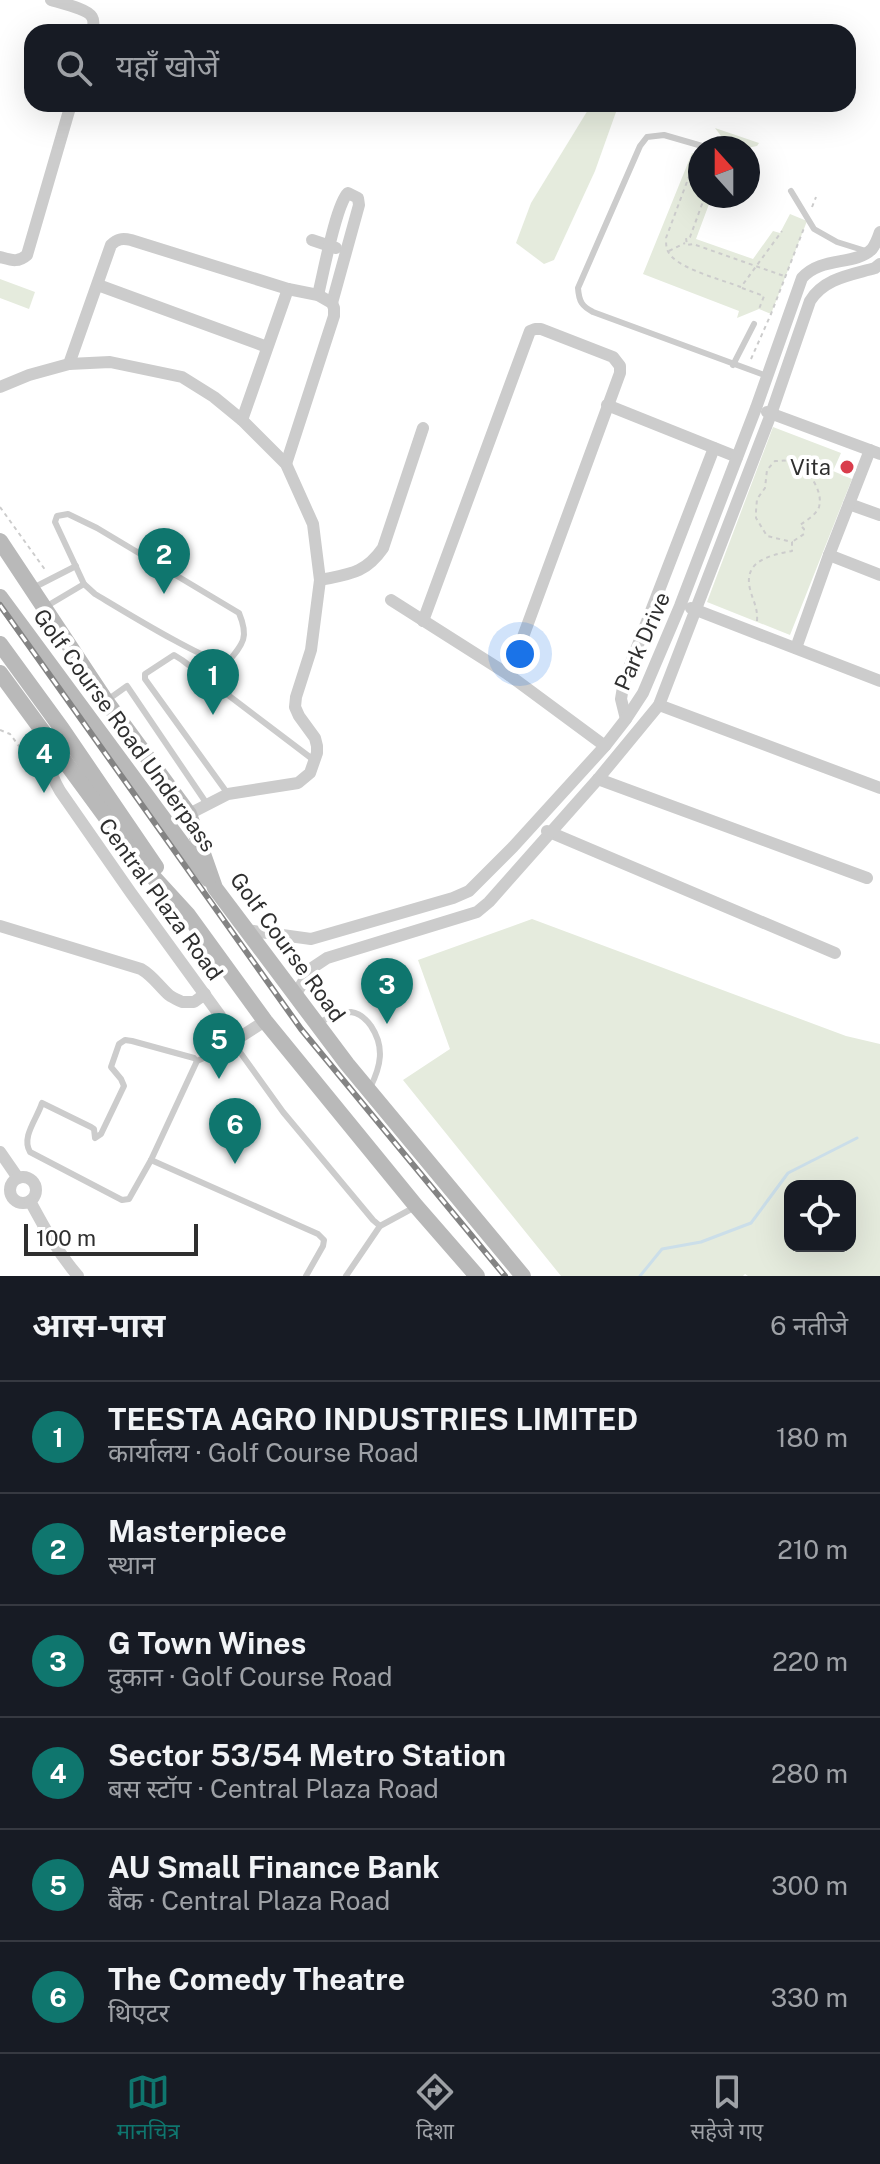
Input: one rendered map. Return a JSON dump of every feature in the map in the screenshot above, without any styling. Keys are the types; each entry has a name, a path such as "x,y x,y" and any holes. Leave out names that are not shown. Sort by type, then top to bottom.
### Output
{"main road":[{"name":"Golf Course Road","path":"0,541 106,701 189,814 215,888 316,1024 523,1276"},
{"name":"Golf Course Road Underpass","path":"0,597 215,888"},
{"path":"0,644 265,1021 477,1276"},
{"path":"0,673 135,857 188,915"}],"street":[{"path":"51,0 86,12 94,24"},
{"path":"0,257 15,261 27,255 69,112"},
{"path":"286,464 334,316 332,303 359,201 348,193 337,215 318,295"},
{"path":"337,215 355,219"},
{"path":"869,252 880,232"},
{"path":"69,364 111,245 116,240 124,239 288,289 318,295 332,303"},
{"path":"312,240 345,252"},
{"name":"Park Drive","path":"246,930 302,939 321,937 453,898 469,891 535,824 605,746 643,693 756,408 802,278 817,266 869,252"},
{"name":"Park Drive","path":"295,995 312,968 327,958 477,912 551,834 659,705 771,414 810,301 832,280 880,264"},
{"path":"98,285 267,347"},
{"path":"242,420 288,289"},
{"path":"423,621 530,331 541,329 613,357 620,373 509,675"},
{"path":"0,387 69,364 110,362 182,377 242,420 286,464 313,524 320,580 311,650 295,707 317,746 310,773 298,783 228,794 189,814"},
{"path":"607,405 737,457"},
{"path":"756,408 875,452 849,504 796,648"},
{"path":"320,580 362,570 374,562 383,548 423,428"},
{"path":"626,719 621,699 624,681 714,448"},
{"path":"849,504 880,515"},
{"path":"829,555 880,575"},
{"path":"391,600 509,675 605,746"},
{"path":"680,606 695,609 880,681"},
{"path":"659,705 880,788"},
{"name":"Central Plaza Road","path":"47,736 46,756 51,777 236,1041"},
{"path":"598,779 867,878"},
{"path":"535,824 551,834 835,953"},
{"path":"0,926 141,969 182,1002 194,1002 203,992"},
{"path":"321,937 327,958"},
{"path":"236,1041 265,1021"},
{"path":"0,1152 18,1178"},
{"path":"18,1178 27,1178 36,1186 30,1201 18,1202 12,1196 12,1184 18,1178"},
{"path":"30,1201 65,1262 78,1276"}],"lane":[{"path":"688,142 664,135 647,137 640,146 578,288 579,298 582,306 593,312 767,376"},
{"path":"791,191 814,229 833,240 869,252"},
{"path":"733,365 754,324"},
{"path":"68,514 97,528 239,613 245,639 227,663 220,663 95,594 84,584 76,566 55,522 57,516 68,514"},
{"path":"32,589 76,566"},
{"path":"44,607 84,584"},
{"path":"106,701 172,656 177,656 315,761"},
{"path":"144,677 228,794"},
{"path":"127,686 207,804"},
{"path":"316,1024 340,1013 361,1014 381,1047 377,1073 369,1090"},
{"path":"197,1061 139,1043 122,1041 111,1067 124,1086 98,1137 95,1138 91,1127 42,1103 26,1142 30,1152 126,1201 151,1160 197,1061 236,1041"},
{"name":"Central Plaza Road","path":"236,1041 283,1112 380,1226"},
{"path":"151,1160 318,1234 324,1243 306,1276"},
{"path":"346,1276 380,1226 416,1206"}],"path":[{"path":"688,179 666,238 668,252 687,266 764,296 759,309"},
{"path":"747,368 816,197"},
{"path":"668,252 690,237 701,208"},
{"path":"741,287 782,231"},
{"path":"685,242 785,276"},
{"path":"775,461 790,461 804,470 815,483 819,494 819,508 800,525 804,534 792,542 767,536 756,518 757,499 765,488 767,470 775,461"},
{"path":"0,507 52,579"},
{"path":"757,622 758,609 749,585 750,573 754,564 766,557 792,551 792,542"},
{"path":"0,730 10,734"}],"shaded area":[{"path":"587,112 616,112 595,171 554,260 544,264 516,243 531,203"},
{"path":"715,128 738,136 721,136"},
{"path":"688,163 688,208 708,208 696,239 753,259 773,231 780,233 790,214 807,221 771,314 759,309 737,318 739,311 643,274"},
{"path":"0,279 35,292 29,309 0,298"},
{"path":"773,427 841,453 833,471 852,479 790,635 707,602"},
{"path":"532,919 846,1036 880,1044 880,1276 561,1276 403,1080 450,1049 418,960"}],"waterway":[{"path":"640,1276 662,1249 701,1242 751,1223 788,1173 857,1138"}],"railway":[{"path":"0,605 301,1029 505,1276"}],"place":[{"name":"Vita","path":"847,467"},
{"name":"Masterpiece","path":"164,594"},
{"name":"TEESTA AGRO INDUSTRIES LIMITED","path":"213,715"},
{"name":"Sector 53/54 Metro Station","path":"44,793"},
{"name":"G Town Wines","path":"387,1024"},
{"name":"AU Small Finance Bank","path":"219,1079"},
{"name":"The Comedy Theatre","path":"235,1164"}]}
